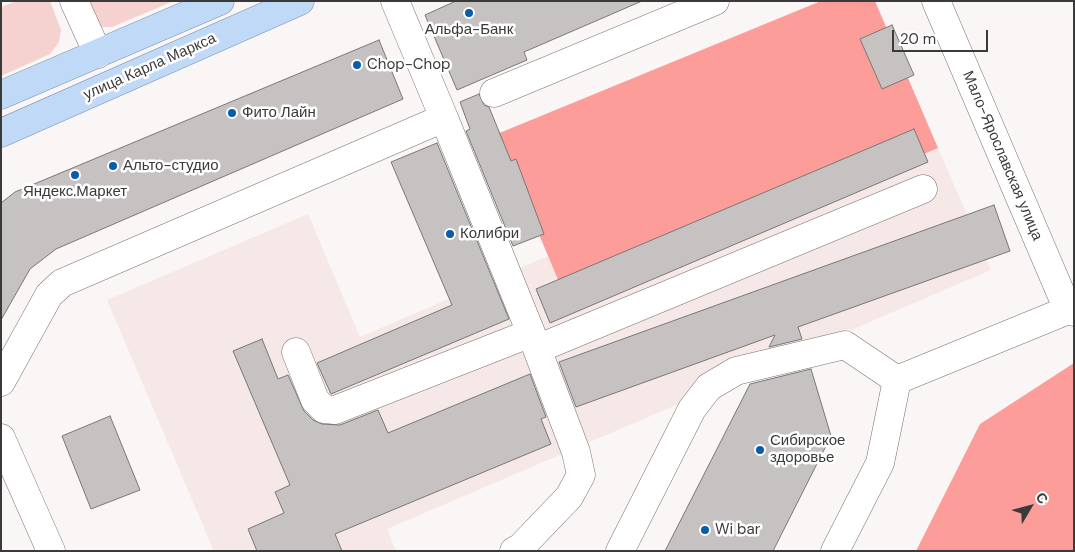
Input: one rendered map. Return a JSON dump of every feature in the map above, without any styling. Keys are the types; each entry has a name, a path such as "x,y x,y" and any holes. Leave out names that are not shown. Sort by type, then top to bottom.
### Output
{"main road":[{"path":"1,95 220,1"},
{"name":"улица Карла Маркса","path":"1,133 300,1"}],"street":[{"path":"74,1 98,54"},
{"path":"395,1 534,341 576,452 581,475 569,497 520,548 514,551"},
{"path":"494,93 715,1"},
{"name":"Мало-Ярославская улица","path":"936,1 1071,311"},
{"path":"1,382 49,295 62,283 444,118"},
{"path":"296,352 315,400 324,409 335,410 534,341 923,189"},
{"path":"897,380 1071,311"},
{"path":"620,551 692,409 709,387 736,371 845,345 897,380"},
{"path":"835,551 880,463 897,380"},
{"path":"1,438 51,551"}],"shaded area":[{"path":"17,1 50,1 61,30 59,42 50,54 1,76 1,7"},
{"path":"85,1 174,1 112,27 101,27"},
{"path":"821,1 875,1 938,148 569,306 497,134"},
{"path":"938,148 991,270 387,529 396,551 214,551 107,300 308,214 360,337 548,256 569,306"},
{"path":"1074,363 1074,551 916,551 980,424"}],"building":[{"path":"456,1 642,1 524,52 527,60 457,90 425,15"},
{"path":"892,25 914,75 882,89 860,39"},
{"path":"379,40 403,99 56,249 30,269 1,320 1,203 15,192"},
{"path":"479,94 484,105 489,107 511,161 516,159 544,234 513,246 466,131 470,129 460,102"},
{"path":"914,129 928,162 550,323 536,289"},
{"path":"437,143 509,319 331,394 317,363 452,305 391,162"},
{"path":"994,205 1010,251 798,327 802,339 769,347 775,335 576,407 559,362"},
{"path":"262,339 278,379 288,375 304,411 313,420 322,424 340,425 378,410 388,433 530,374 546,417 541,419 551,444 335,534 342,551 257,551 248,529 284,513 275,492 290,485 233,351"},
{"path":"811,369 831,436 773,551 665,551 750,384"},
{"path":"110,416 140,490 91,509 62,436"}],"place":[{"name":"Альфа-Банк","path":"469,13"},
{"name":"Chop-Chop","path":"357,65"},
{"name":"Фито Лайн","path":"232,113"},
{"name":"Альто-студио","path":"113,166"},
{"name":"Яндекс.Маркет","path":"75,175"},
{"name":"Колибри","path":"450,234"},
{"name":"Сибирское здоровье","path":"760,450"},
{"name":"Wi bar","path":"705,530"}]}
